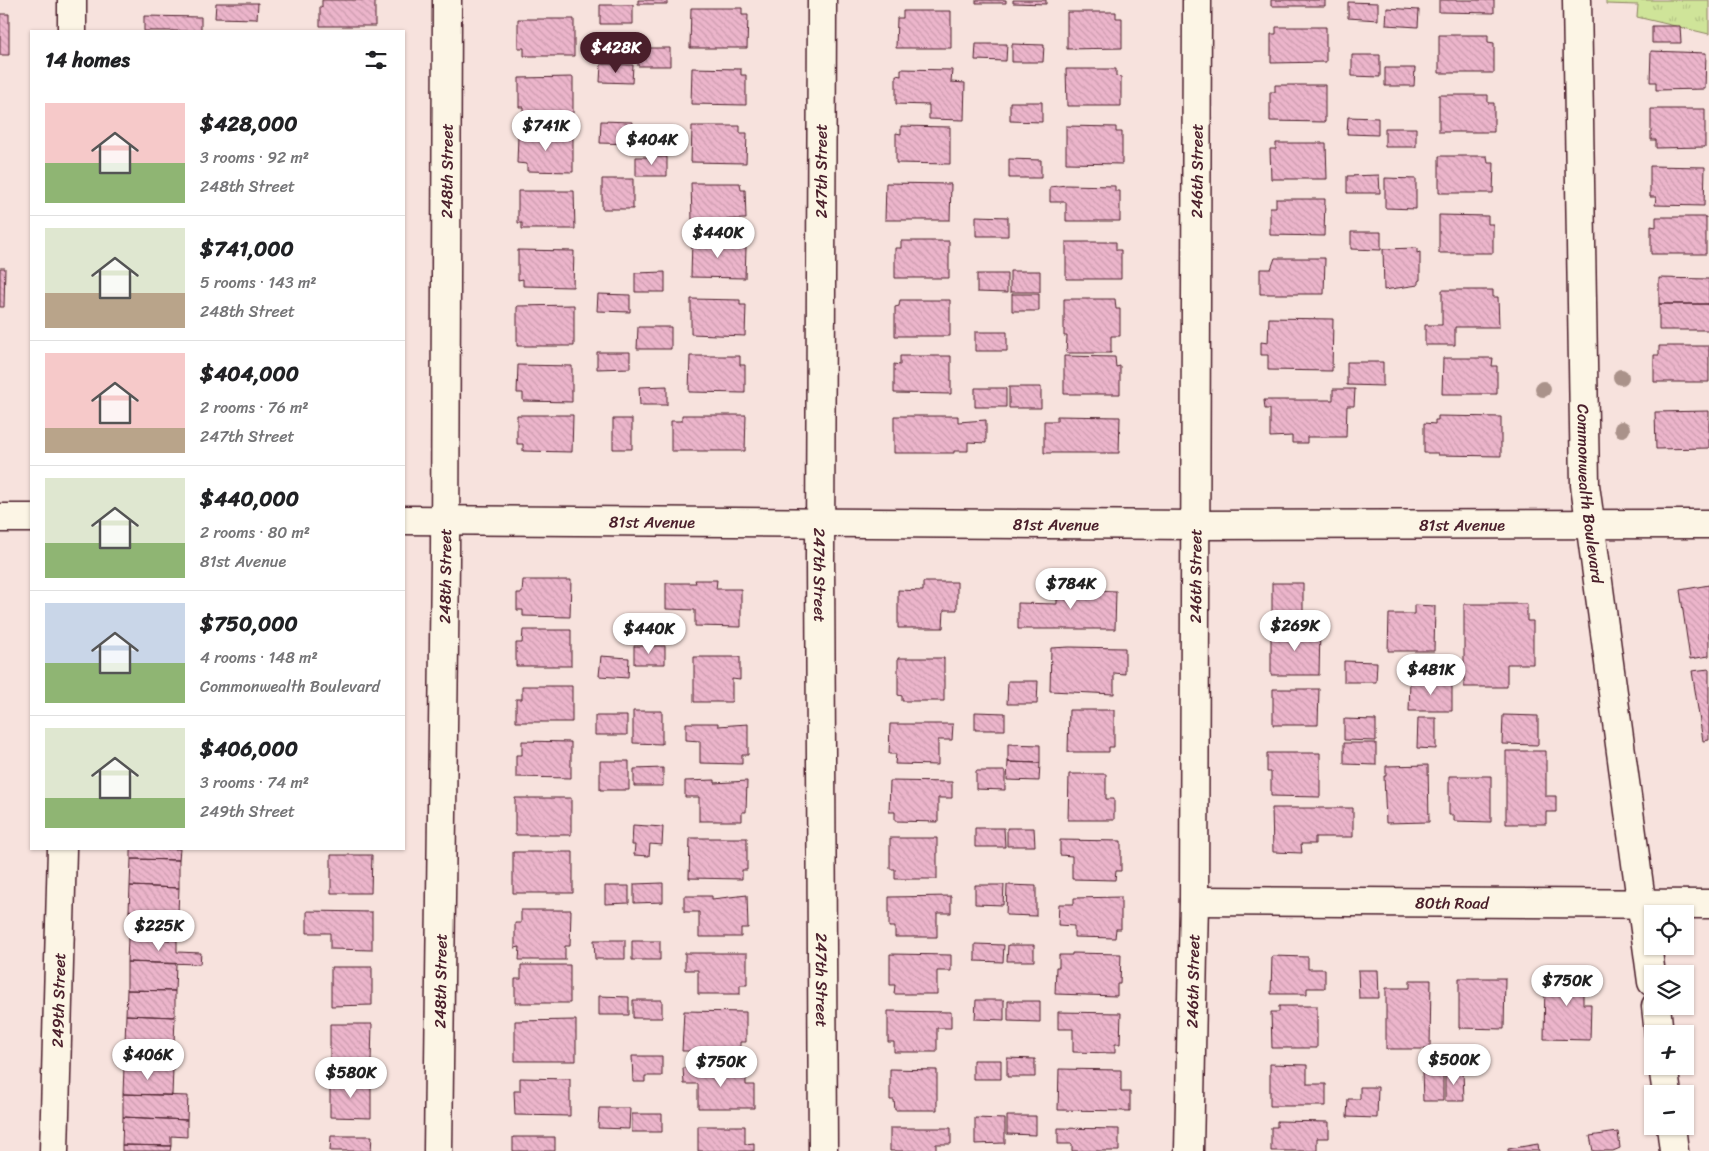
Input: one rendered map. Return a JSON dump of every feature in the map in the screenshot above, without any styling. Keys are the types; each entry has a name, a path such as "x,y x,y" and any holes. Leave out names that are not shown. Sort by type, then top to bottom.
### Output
{"street":[{"path":"72,0 72,30"},
{"name":"248th Street","path":"438,1151 445,521 447,0"},
{"name":"247th Street","path":"822,0 820,521 823,1151"},
{"name":"246th Street","path":"1189,1151 1194,901 1197,0"},
{"name":"Commonwealth Boulevard","path":"1576,0 1585,485 1650,965"},
{"path":"0,518 30,518"},
{"name":"81st Avenue","path":"405,520 1196,524 1709,524"},
{"name":"249th Street","path":"54,1151 62,850"},
{"name":"80th Road","path":"1194,901 1709,904"},
{"path":"1672,1135 1674,1151"}],"green space":[{"path":"1606,0 1709,0 1709,34 1637,17 1638,5 1606,4"}],"building":[{"path":"322,0 375,0 375,26 320,26 320,6 322,7"},
{"path":"638,0 667,0 667,4 638,4"},
{"path":"976,0 1006,0 1006,3 976,3"},
{"path":"1013,0 1046,0 1046,4 1013,3"},
{"path":"1271,0 1325,0 1325,6 1271,6"},
{"path":"1439,0 1494,0 1494,13 1439,12"},
{"path":"1348,2 1378,3 1378,20 1348,18"},
{"path":"216,3 258,3 257,19 215,18"},
{"path":"600,5 633,5 633,24 600,24"},
{"path":"691,8 742,8 742,15 748,15 747,48 690,48"},
{"path":"1387,8 1419,10 1418,27 1386,25"},
{"path":"903,11 951,11 951,48 896,48 897,18 903,18"},
{"path":"1067,12 1116,12 1116,18 1122,18 1122,48 1067,49"},
{"path":"0,14 9,14 9,55 0,55"},
{"path":"144,16 201,17 201,30 144,30"},
{"path":"518,19 574,19 574,56 524,56 524,48 518,48"},
{"path":"1652,26 1680,26 1681,43 1652,43"},
{"path":"1276,27 1326,27 1326,62 1271,63 1271,34 1276,34"},
{"path":"1439,35 1488,35 1488,42 1494,43 1494,73 1439,73"},
{"path":"976,44 1007,44 1006,61 975,60"},
{"path":"1012,44 1044,45 1043,62 1012,62"},
{"path":"638,48 670,48 670,66 638,66"},
{"path":"1651,51 1706,53 1705,89 1656,90 1656,82 1650,82"},
{"path":"1352,55 1380,55 1380,77 1352,76"},
{"path":"601,64 633,65 632,83 600,82"},
{"path":"692,68 741,69 741,75 746,75 746,105 691,104"},
{"path":"1385,68 1415,68 1414,86 1385,86"},
{"path":"901,69 952,70 951,82 965,83 964,120 929,119 929,105 896,104 896,75 901,76"},
{"path":"1066,69 1116,69 1116,76 1121,77 1121,106 1067,106"},
{"path":"573,77 573,113 523,114 523,107 519,107 519,78"},
{"path":"1275,85 1325,85 1325,122 1270,121 1270,92 1275,92"},
{"path":"1439,95 1488,95 1488,103 1494,103 1494,132 1439,132"},
{"path":"1010,102 1042,102 1042,122 1010,121"},
{"path":"1651,109 1705,109 1705,147 1656,148 1656,140 1651,140"},
{"path":"1348,117 1378,118 1378,135 1347,134"},
{"path":"601,121 632,122 631,144 600,143"},
{"path":"692,126 740,126 740,133 747,133 746,163 691,162"},
{"path":"901,126 950,127 950,164 896,163 896,133 901,134"},
{"path":"1066,126 1116,127 1116,132 1122,132 1122,164 1066,163"},
{"path":"1385,128 1416,128 1416,147 1385,147"},
{"path":"527,133 573,133 573,172 527,171 527,164 517,163 518,135"},
{"path":"1276,143 1326,143 1327,179 1271,179 1270,149 1276,149"},
{"path":"1439,156 1487,156 1488,163 1494,163 1493,193 1439,193"},
{"path":"636,157 667,157 667,176 636,176"},
{"path":"1009,159 1041,160 1041,178 1009,178"},
{"path":"1650,166 1705,167 1704,206 1655,205 1656,197 1650,197"},
{"path":"1379,175 1380,193 1347,193 1347,176"},
{"path":"1385,178 1416,179 1416,209 1385,208"},
{"path":"602,179 633,179 633,209 602,209"},
{"path":"691,183 740,183 741,190 745,190 746,219 692,220"},
{"path":"886,183 951,184 950,220 885,220"},
{"path":"1066,185 1115,186 1115,191 1120,191 1120,221 1066,221 1066,202 1050,202 1050,187"},
{"path":"518,191 574,191 575,229 522,229 522,223 518,223"},
{"path":"1276,199 1325,199 1324,236 1270,235 1270,207 1276,207"},
{"path":"1439,215 1488,216 1488,224 1493,224 1493,253 1439,253"},
{"path":"976,216 1008,217 1008,236 976,236"},
{"path":"1656,217 1706,217 1706,254 1651,254 1651,226 1656,227"},
{"path":"1351,232 1381,232 1381,250 1351,249"},
{"path":"692,240 740,241 740,247 746,248 745,278 691,277"},
{"path":"901,241 949,241 949,278 895,278 895,248 901,248"},
{"path":"1066,242 1116,242 1116,250 1121,250 1121,279 1066,279"},
{"path":"1417,248 1417,253 1420,252 1420,280 1418,285 1384,290 1383,249"},
{"path":"518,250 574,251 573,287 523,286 523,279 518,280"},
{"path":"1275,258 1325,258 1324,294 1260,294 1260,269 1271,269"},
{"path":"0,268 5,268 4,307 0,307"},
{"path":"1010,271 1040,271 1040,292 1010,292"},
{"path":"665,272 665,292 635,292 635,273"},
{"path":"977,274 1007,274 1007,293 977,292"},
{"path":"1659,278 1709,279 1709,304 1659,304"},
{"path":"1442,290 1493,290 1493,297 1498,297 1499,327 1455,327 1455,345 1425,345 1425,325 1442,325"},
{"path":"598,294 630,295 630,312 597,311"},
{"path":"1012,294 1039,294 1039,311 1012,311"},
{"path":"691,299 740,300 740,305 746,305 745,336 691,334"},
{"path":"1064,299 1115,299 1116,309 1120,309 1120,336 1111,336 1111,353 1066,353 1067,336 1064,336"},
{"path":"900,300 950,300 950,336 895,336 895,307 899,306"},
{"path":"1659,304 1709,304 1709,330 1659,330"},
{"path":"574,305 574,346 517,346 517,306"},
{"path":"1269,318 1333,319 1332,371 1268,370 1268,355 1261,355 1261,342 1268,343"},
{"path":"638,327 671,327 671,349 637,349"},
{"path":"975,332 1007,332 1007,351 975,351"},
{"path":"1659,346 1709,346 1709,382 1654,382 1654,355 1659,355"},
{"path":"597,352 630,352 630,368 597,369"},
{"path":"690,356 740,356 740,365 745,365 745,393 689,392"},
{"path":"900,356 951,356 951,394 894,393 894,364 900,365"},
{"path":"1064,356 1115,357 1116,367 1120,366 1120,394 1064,394"},
{"path":"1443,358 1493,358 1492,366 1497,366 1497,394 1442,394"},
{"path":"1347,362 1383,362 1383,386 1347,385"},
{"path":"518,365 572,366 572,402 523,401 523,393 517,393"},
{"path":"667,386 667,405 640,405 639,387"},
{"path":"1009,387 1041,387 1041,408 1009,408"},
{"path":"975,388 1006,388 1006,407 975,407"},
{"path":"1333,389 1355,389 1354,406 1347,406 1346,437 1307,437 1307,443 1292,443 1292,436 1270,437 1270,409 1265,409 1264,400 1333,400"},
{"path":"1709,411 1709,448 1656,449 1655,412"},
{"path":"517,415 573,415 572,452 523,451 523,444 517,444"},
{"path":"682,415 746,415 745,451 671,451 671,421 682,421"},
{"path":"894,416 958,416 958,422 986,420 986,443 968,442 968,451 954,451 954,453 894,453"},
{"path":"1057,416 1120,417 1119,453 1044,453 1044,421 1057,421"},
{"path":"1438,416 1501,417 1501,456 1424,453 1424,423 1435,424"},
{"path":"613,419 632,419 632,449 613,449"},
{"path":"523,580 571,580 570,617 523,616 523,610 517,610 517,593 522,593"},
{"path":"695,580 717,580 716,589 741,589 741,627 695,626 695,610 666,609 666,583 696,583"},
{"path":"923,582 957,582 957,610 944,610 943,628 898,628 898,590 923,591"},
{"path":"1057,583 1091,584 1091,590 1116,591 1115,629 1018,629 1018,603 1057,604"},
{"path":"1272,583 1303,583 1303,620 1272,620"},
{"path":"1709,585 1709,656 1690,659 1680,590"},
{"path":"1464,604 1527,604 1527,621 1533,621 1533,664 1507,664 1507,687 1464,687"},
{"path":"1414,605 1435,606 1434,651 1388,651 1389,614 1414,614"},
{"path":"523,630 571,630 571,666 516,666 516,643 522,643"},
{"path":"1271,630 1320,630 1319,675 1271,675"},
{"path":"634,646 665,646 665,664 634,664"},
{"path":"1051,648 1125,648 1125,674 1114,673 1114,694 1050,691"},
{"path":"601,656 629,658 628,678 599,676"},
{"path":"694,657 740,657 740,680 732,679 732,702 694,702"},
{"path":"898,658 944,658 944,701 902,701 902,696 898,695"},
{"path":"1344,661 1377,662 1376,682 1344,682"},
{"path":"1709,669 1709,740 1703,741 1692,671"},
{"path":"1410,680 1452,680 1452,711 1409,711"},
{"path":"1008,681 1038,681 1037,704 1007,704"},
{"path":"522,686 572,686 572,722 516,722 516,699 522,699"},
{"path":"1273,689 1319,689 1318,725 1273,725"},
{"path":"1069,710 1114,710 1114,747 1109,747 1109,752 1068,752"},
{"path":"633,711 662,711 662,744 633,743"},
{"path":"975,712 1005,713 1005,730 975,730"},
{"path":"1503,715 1538,716 1538,745 1502,744"},
{"path":"595,716 627,716 627,735 595,735"},
{"path":"1418,718 1436,718 1436,749 1417,748"},
{"path":"1344,719 1376,720 1376,741 1344,740"},
{"path":"686,723 718,723 718,726 748,724 748,755 742,755 742,764 700,763 700,741 686,740"},
{"path":"890,724 953,724 952,740 938,740 938,765 895,764 896,754 889,754"},
{"path":"522,741 571,742 571,778 516,777 516,755 522,755"},
{"path":"1344,743 1376,743 1376,765 1344,764"},
{"path":"1008,744 1040,745 1040,763 1008,762"},
{"path":"1506,751 1546,751 1546,796 1556,796 1556,812 1546,812 1546,824 1506,824"},
{"path":"1267,753 1320,753 1320,797 1271,796 1271,772 1267,772"},
{"path":"600,761 629,761 629,790 600,790"},
{"path":"1008,762 1040,763 1039,781 1007,780"},
{"path":"1428,765 1429,822 1386,823 1384,776 1386,776 1386,766"},
{"path":"663,768 663,786 634,786 634,769"},
{"path":"976,771 1005,771 1005,790 976,789"},
{"path":"1069,774 1106,774 1106,799 1114,799 1114,820 1068,820"},
{"path":"1449,776 1491,776 1491,822 1454,821 1454,815 1449,815"},
{"path":"715,780 715,783 747,781 746,812 742,812 742,821 699,821 699,797 685,797 685,781"},
{"path":"890,781 952,782 952,798 938,798 938,822 895,821 895,812 889,812"},
{"path":"515,798 571,798 571,835 515,835"},
{"path":"1272,808 1353,808 1353,837 1315,837 1315,844 1301,844 1302,853 1273,852"},
{"path":"633,825 663,827 662,845 650,844 649,856 634,855 635,845 632,845"},
{"path":"975,828 1004,828 1005,847 975,847"},
{"path":"1007,828 1034,828 1035,846 1007,846"},
{"path":"690,838 747,838 747,870 742,870 742,879 689,878"},
{"path":"890,838 937,838 937,879 895,879 895,869 890,869"},
{"path":"1060,840 1121,841 1121,871 1116,871 1115,880 1072,879 1072,856 1060,855"},
{"path":"131,850 180,850 179,860 131,859"},
{"path":"513,852 573,852 573,893 513,893"},
{"path":"331,855 372,855 371,893 331,893"},
{"path":"131,859 179,860 179,888 130,886"},
{"path":"663,883 663,902 634,903 634,884"},
{"path":"975,885 1004,885 1003,905 975,904"},
{"path":"1007,885 1036,886 1036,916 1006,915"},
{"path":"130,886 179,888 178,913 129,911"},
{"path":"605,886 629,886 629,903 605,904"},
{"path":"747,895 748,928 741,928 741,937 699,937 699,912 684,912 684,896 712,896 712,899"},
{"path":"951,896 951,913 937,913 937,937 895,937 895,927 889,927 889,897"},
{"path":"1121,897 1121,929 1116,929 1115,938 1074,937 1074,926 1058,925 1059,904 1074,904 1074,898"},
{"path":"521,910 571,910 570,946 565,946 565,960 519,960 520,947 515,948 515,923 521,923"},
{"path":"129,911 178,913 177,940 128,938"},
{"path":"307,911 372,912 372,950 330,949 330,933 307,933"},
{"path":"128,938 177,940 177,952 201,953 200,964 127,962"},
{"path":"594,940 625,940 625,959 595,959"},
{"path":"632,941 660,941 660,960 632,960"},
{"path":"975,944 1004,945 1003,962 975,961"},
{"path":"1008,945 1034,945 1034,961 1007,961"},
{"path":"685,953 747,953 747,985 740,985 740,994 698,994 698,970 685,970"},
{"path":"1072,953 1121,954 1120,984 1117,984 1117,996 1055,994 1056,967 1059,967 1059,955 1072,955"},
{"path":"890,954 951,955 951,971 937,971 937,994 894,994 895,985 890,985"},
{"path":"1272,956 1308,957 1308,969 1325,969 1325,988 1307,988 1307,994 1271,994"},
{"path":"127,962 176,964 175,991 127,990"},
{"path":"521,965 570,965 570,1003 515,1003 515,979 521,979"},
{"path":"331,967 372,967 372,1005 331,1006"},
{"path":"1557,968 1583,968 1583,1004 1591,1004 1590,1040 1544,1039 1545,980 1557,980"},
{"path":"1358,970 1378,970 1379,998 1359,998"},
{"path":"1459,978 1505,978 1504,1029 1459,1028"},
{"path":"1410,980 1431,980 1430,1049 1386,1049 1386,988 1410,988"},
{"path":"127,990 175,991 175,1017 126,1015"},
{"path":"599,996 629,997 629,1015 599,1015"},
{"path":"633,1000 662,1000 662,1018 633,1018"},
{"path":"976,1000 1004,1000 1004,1020 975,1019"},
{"path":"1008,1001 1040,1001 1040,1022 1008,1021"},
{"path":"1279,1006 1317,1006 1317,1048 1272,1048 1271,1012 1279,1012"},
{"path":"684,1011 746,1012 746,1042 740,1042 740,1051 682,1051"},
{"path":"888,1011 951,1012 951,1028 937,1028 937,1052 894,1052 894,1042 888,1042"},
{"path":"1058,1012 1121,1013 1120,1044 1115,1044 1115,1053 1073,1052 1073,1029 1058,1029"},
{"path":"126,1015 175,1017 174,1043 125,1042"},
{"path":"576,1020 576,1061 515,1061 515,1021"},
{"path":"330,1024 372,1024 371,1062 330,1061"},
{"path":"125,1042 174,1043 173,1069 124,1067"},
{"path":"632,1056 662,1056 662,1076 645,1076 645,1082 633,1082"},
{"path":"1007,1058 1035,1059 1035,1077 1007,1077"},
{"path":"973,1060 1001,1060 1001,1079 973,1079"},
{"path":"1270,1064 1307,1065 1307,1084 1326,1084 1326,1106 1270,1106"},
{"path":"124,1067 173,1069 172,1095 123,1094"},
{"path":"683,1068 746,1069 746,1085 754,1085 754,1108 698,1108 698,1084 684,1084"},
{"path":"890,1069 937,1070 937,1110 895,1110 894,1100 890,1100"},
{"path":"1059,1069 1121,1070 1121,1092 1130,1092 1130,1111 1058,1110"},
{"path":"1443,1069 1443,1101 1423,1101 1422,1070"},
{"path":"1463,1070 1464,1101 1445,1101 1445,1071"},
{"path":"520,1078 570,1079 570,1116 515,1115 514,1091 520,1091"},
{"path":"330,1080 371,1080 371,1118 330,1117"},
{"path":"1360,1087 1378,1087 1377,1118 1347,1117 1348,1099 1360,1099"},
{"path":"123,1094 188,1096 187,1120 123,1117"},
{"path":"599,1108 630,1108 629,1129 598,1128"},
{"path":"632,1114 662,1114 662,1132 632,1132"},
{"path":"1007,1116 1036,1116 1036,1135 1007,1134"},
{"path":"123,1117 187,1120 187,1137 171,1136 171,1146 122,1145"},
{"path":"975,1118 1005,1119 1005,1143 975,1144"},
{"path":"1277,1121 1329,1122 1329,1138 1317,1138 1317,1151 1271,1151 1271,1127 1277,1127"},
{"path":"698,1126 745,1126 745,1144 754,1143 754,1151 698,1151"},
{"path":"890,1128 951,1128 951,1144 936,1144 936,1151 890,1151"},
{"path":"1058,1128 1119,1129 1119,1151 1072,1151 1072,1144 1058,1144"},
{"path":"1618,1132 1620,1148 1613,1151 1593,1151 1590,1136"},
{"path":"331,1136 372,1136 371,1151 330,1151"},
{"path":"513,1137 555,1137 555,1151 513,1151"},
{"path":"1538,1144 1539,1151 1508,1151 1508,1149"},
{"path":"122,1145 171,1146 170,1151 122,1151"}]}
